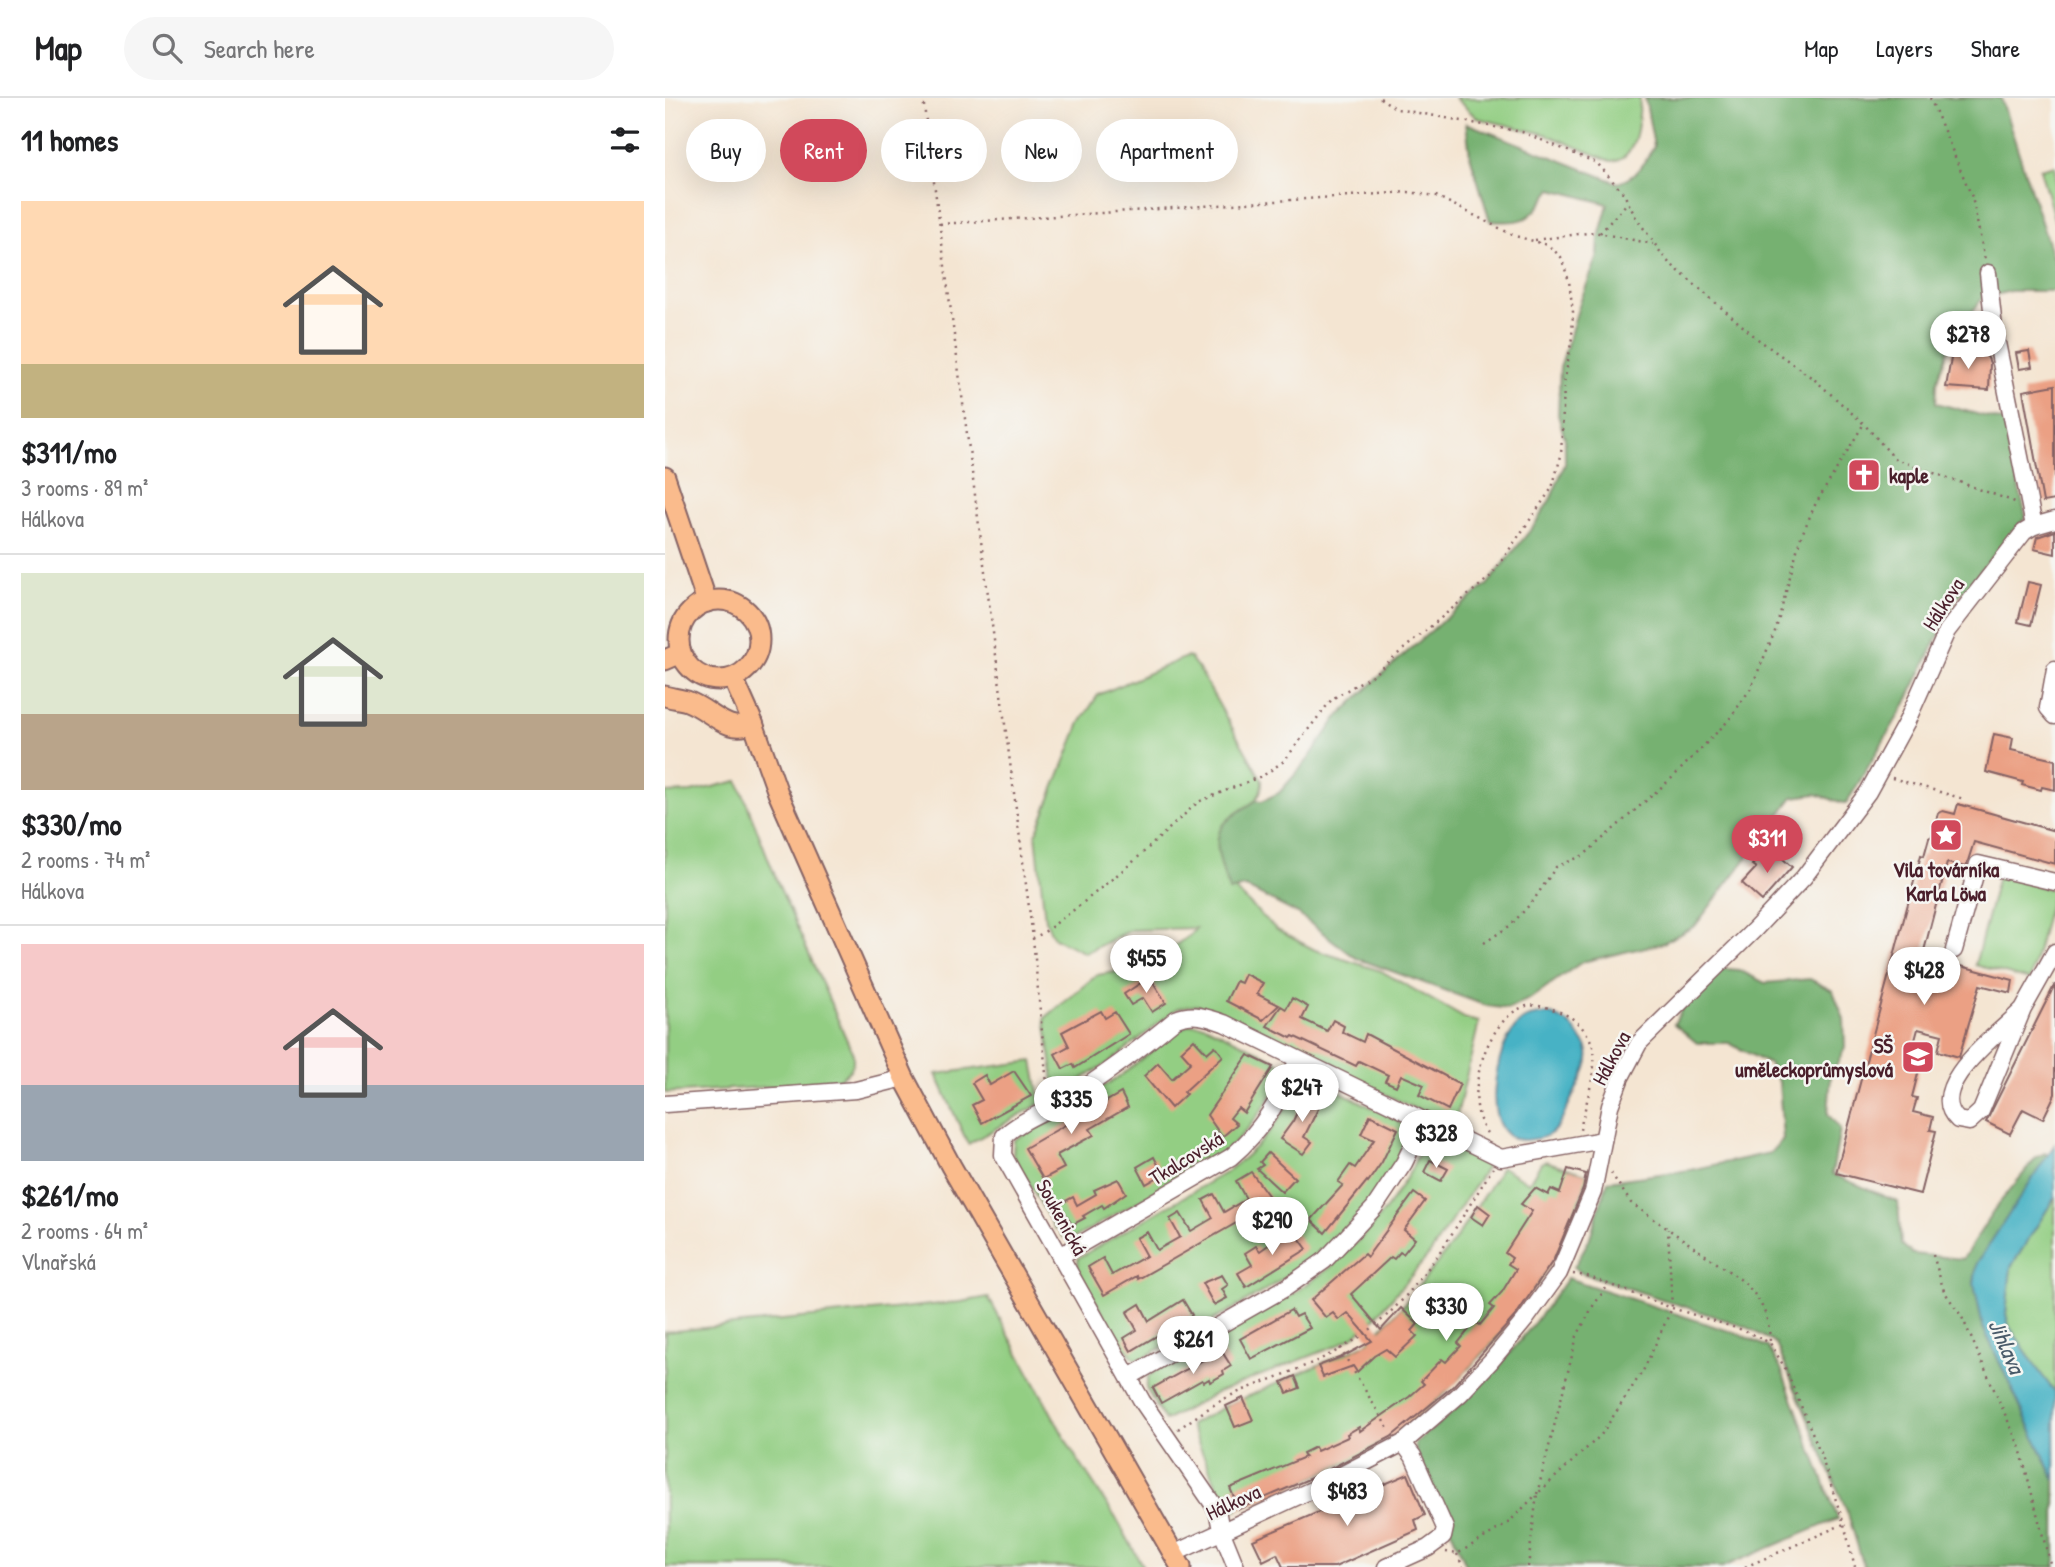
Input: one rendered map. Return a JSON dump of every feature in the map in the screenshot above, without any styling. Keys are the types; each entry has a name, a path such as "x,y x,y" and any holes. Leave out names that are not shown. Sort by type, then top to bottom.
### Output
{"main road":[{"path":"665,477 707,602"},
{"path":"718,600 740,605 755,622 760,644 757,655 751,665 733,678 708,679 673,656 684,622 697,606 707,602 718,600"},
{"path":"733,678 753,723 778,793 904,1078 951,1166 1177,1560"},
{"path":"665,696 687,701 733,727 743,728 753,723"}],"street":[{"path":"1988,274 1994,328 2035,526"},
{"name":"Hálkova","path":"1177,1560 1221,1530 1318,1487 1400,1444 1460,1394 1525,1320 1559,1273 1593,1192 1610,1106 1621,1077 1639,1043 1804,877 1879,774 1947,631 2014,542 2035,526 2055,520"},
{"path":"2055,669 2048,708 2055,716"},
{"path":"1954,950 1978,864 2055,882"},
{"path":"2023,1009 1980,1049 1955,1079 1950,1090 1949,1108 1958,1120 1969,1122 1981,1111 2023,1009 2055,952"},
{"name":"Soukenická","path":"1236,1567 1221,1530 1217,1510 1129,1377 1060,1256 1003,1155 1004,1136 1114,1068 1176,1019 1185,1015 1197,1015 1224,1023 1501,1158"},
{"name":"Tkalcovská","path":"1060,1256 1231,1157 1268,1118 1298,1060"},
{"path":"665,1104 856,1090 904,1078"},
{"path":"1129,1377 1287,1287 1324,1261 1374,1208 1404,1163 1424,1122"},
{"path":"1501,1158 1604,1139"},
{"path":"1386,1567 1428,1548 1443,1537 1445,1528 1413,1456 1400,1444"}],"path":[{"path":"923,98 1033,938 1049,1108"},
{"path":"1380,98 1397,109 1522,132 1597,163 1624,194 1666,260 1706,297 1815,380 1864,424 1895,459 2031,508"},
{"path":"1930,98 1972,197 1988,274"},
{"path":"940,224 1408,192 1436,196 1515,236 1548,245 1561,257 1572,302 1572,337 1564,385 1561,456 1552,488 1491,576 1374,674 1332,699 1284,761 1264,775 1198,802 1134,861 1079,906 1033,938"},
{"path":"1600,233 1628,202"},
{"path":"1532,241 1600,233 1655,245"},
{"path":"1485,943 1511,925 1533,901 1556,867 1584,855 1673,777 1728,721 1751,688 1776,629 1800,540 1815,505 1864,424"},
{"path":"1879,774 1964,799"},
{"path":"1490,1137 1480,1124 1477,1104 1482,1060 1495,1031 1509,1015 1525,1006 1537,1006 1553,1009 1577,1022 1594,1048 1595,1064 1577,1144"},
{"path":"1167,1437 1216,1403 1356,1340 1380,1321 1425,1272 1501,1158"},
{"path":"1609,1170 1631,1203 1744,1282 1757,1295 1765,1308 1770,1343 1785,1368 1817,1444 1844,1524 1855,1567"},
{"path":"1428,1548 1457,1554 1507,1524 1601,1435 1644,1369 1672,1308 1668,1229"},
{"path":"1933,1255 1944,1291 1962,1317 2020,1448 2051,1567"},
{"path":"1559,1273 1587,1276 1672,1308 1746,1331 1770,1343"},
{"path":"1528,1567 1537,1494 1577,1336 1609,1284"},
{"path":"1340,1348 1400,1444"},
{"path":"1745,1567 1844,1524"},
{"path":"1457,1554 1463,1567"}],"green space":[{"path":"1455,98 1640,98 1638,126 1627,153 1620,159 1611,161 1545,134 1477,118"},
{"path":"1645,98 2001,98 2055,265 2055,291 2010,291 1982,299 1952,338 1937,383 1936,403 2003,421 2026,517 1957,598 1906,703 1846,804 1816,794 1793,797 1695,926 1663,943 1582,962 1531,998 1509,1009 1487,1006 1356,958 1298,914 1245,887 1229,891 1219,857 1218,839 1224,824 1235,814 1257,800 1262,801 1279,793 1307,761 1337,718 1441,622 1487,585 1535,524 1551,498 1565,464 1565,439 1558,415 1560,368 1580,302 1598,256 1599,237 1608,204 1552,189 1527,217 1513,221 1490,221 1470,155 1466,123 1618,183 1636,173 1654,146"},
{"path":"2055,165 2055,222 2040,169"},
{"path":"1186,657 1198,668 1262,780 1261,791 1256,800 1232,819 1220,837 1219,850 1228,887 1230,885 1277,930 1315,950 1381,971 1466,1019 1479,1022 1454,1128 1217,1011 1197,1005 1178,1008 1110,1062 1056,1095 1045,1018 1097,975 1133,969 1157,958 1196,928 1131,930 1085,953 1054,938 1045,920 1036,834 1080,723 1098,695"},
{"path":"738,781 779,886 853,1054 853,1063 840,1079 798,1085 665,1093 665,793 691,792"},
{"path":"1998,876 2053,890 2030,980 1975,965"},
{"path":"1716,968 1739,970 1765,983 1810,979 1833,991 1844,1019 1845,1048 1831,1076 1828,1114 1840,1129 1832,1174 1898,1202 1901,1244 1913,1254 1963,1259 1996,1207 2037,1157 2045,1153 2048,1157 1977,1263 1974,1284 1983,1327 2055,1480 2055,1567 1864,1567 1848,1514 1776,1344 1747,1327 1579,1272 1574,1267 1589,1240 1608,1181 1690,1170 1770,1153 1783,1139 1779,1082 1769,1064 1729,1043 1697,1043 1674,1024 1696,981"},
{"path":"1190,1024 1205,1025 1281,1065 1283,1074 1271,1096 1250,1126 1224,1152 1076,1237 1067,1239 1058,1228 1055,1229 1013,1155 1014,1140 1119,1077 1178,1030"},
{"path":"1033,1061 1041,1103 968,1144 936,1074"},
{"path":"1307,1078 1315,1079 1397,1120 1407,1129 1405,1144 1392,1168 1369,1202 1343,1231 1314,1257 1248,1300 1143,1358 1135,1359 1126,1349 1123,1350 1078,1269 1078,1258 1234,1166 1266,1136 1297,1087"},
{"path":"1432,1139 1488,1165 1429,1255 1373,1320 1336,1346 1218,1392 1165,1421 1146,1388 1148,1377 1296,1292 1331,1267 1387,1208 1410,1172 1422,1146"},
{"path":"1545,1161 1589,1175 1569,1233 1542,1278 1496,1340 1443,1395 1404,1429 1360,1457 1229,1513 1190,1425 1226,1406 1366,1344 1401,1308 1453,1243 1502,1167 1529,1183"},
{"path":"2055,1197 2055,1392 2009,1326 2006,1314 2011,1267"},
{"path":"1567,1278 1741,1335 1768,1347 1781,1369 1838,1519 1723,1567 1467,1567 1416,1451 1415,1443 1460,1406 1498,1367"},
{"path":"988,1297 1072,1451 1119,1523 1143,1567 665,1567 665,1332"}],"water":[{"path":"1549,1014 1568,1023 1577,1033 1587,1048 1586,1067 1554,1131 1537,1139 1513,1138 1503,1130 1497,1116 1494,1099 1499,1061 1514,1029 1523,1020"},
{"name":"Jihlava","path":"2055,1144 2055,1197 2011,1267 2006,1314 2009,1326 2055,1392 2055,1480 1983,1327 1974,1284 1977,1263"}],"building":[{"path":"1953,347 1968,347 1968,355 1987,356 1990,363 1989,390 1946,387"},
{"path":"2029,351 2032,367 2019,369 2016,353"},
{"path":"2055,385 2055,500 2043,502 2023,391"},
{"path":"2055,531 2055,554 2034,549 2037,537"},
{"path":"2028,582 2041,585 2031,625 2018,622"},
{"path":"1994,734 2013,738 2011,750 2055,760 2055,790 2042,787 2041,790 1986,772"},
{"path":"1958,804 2055,831 2055,864 1974,842 1966,867 1947,863 1920,966 1959,976 1961,966 2013,980 2011,993 1980,985 1959,1057 1938,1051 1942,1035 1918,1029 1912,1051 1923,1054 1912,1097 1917,1098 1913,1112 1933,1117 1930,1130 1936,1131 1920,1194 1836,1173 1921,855 1924,856 1938,813 1943,811 1955,814"},
{"path":"1772,849 1792,867 1762,901 1742,883 1756,868 1752,865 1761,856 1764,859"},
{"path":"1245,974 1263,983 1257,994 1279,1005 1263,1020 1226,1001 1236,981 1241,983"},
{"path":"1150,977 1166,1003 1152,1012 1143,998 1131,1005 1124,994"},
{"path":"2055,984 2055,1094 2043,1119 2023,1109 2010,1134 1986,1122"},
{"path":"1292,998 1308,1007 1302,1019 1327,1031 1333,1020 1344,1026 1342,1032 1363,1042 1366,1034 1460,1084 1448,1110 1419,1095 1424,1085 1401,1075 1396,1086 1385,1081 1388,1075 1359,1061 1356,1066 1267,1026 1281,1006 1286,1009"},
{"path":"1101,1011 1105,1018 1115,1012 1129,1034 1075,1068 1073,1064 1063,1069 1055,1054 1069,1046 1062,1032"},
{"path":"1194,1039 1207,1053 1215,1046 1223,1056 1184,1092 1186,1094 1171,1108 1144,1076 1158,1063 1172,1079 1191,1062 1181,1051"},
{"path":"1248,1055 1273,1067 1244,1113 1238,1108 1230,1118 1237,1124 1222,1137 1207,1115"},
{"path":"1014,1071 1031,1096 982,1123 972,1105 982,1100 972,1083 985,1075 990,1085"},
{"path":"1121,1093 1128,1107 1090,1129 1094,1135 1057,1155 1064,1168 1043,1179 1025,1148"},
{"path":"1306,1093 1322,1101 1304,1137 1312,1142 1303,1154 1280,1139 1293,1121"},
{"path":"1370,1115 1398,1129 1382,1162 1368,1182 1325,1233 1311,1220 1343,1185 1338,1182 1350,1165 1355,1168 1374,1140 1361,1134"},
{"path":"1268,1153 1295,1178 1282,1192 1257,1169 1263,1165 1260,1162"},
{"path":"1154,1157 1163,1174 1146,1184 1137,1167"},
{"path":"1430,1160 1448,1169 1441,1181 1424,1172"},
{"path":"1568,1169 1586,1174 1583,1189 1554,1259 1516,1315 1453,1386 1391,1437 1320,1474 1239,1509 1230,1488 1305,1457 1303,1453 1315,1447 1317,1451 1348,1437 1347,1434 1359,1427 1360,1431 1424,1384 1421,1381 1442,1359 1446,1362 1461,1346 1458,1343 1475,1322 1480,1325 1494,1308 1490,1305 1502,1292 1516,1269 1508,1264 1512,1258 1505,1253 1532,1211 1521,1204 1535,1188 1548,1195 1551,1189 1560,1193"},
{"path":"1251,1172 1273,1202 1138,1279 1137,1276 1104,1295 1088,1267 1103,1258 1112,1275 1146,1256 1136,1238 1147,1232 1157,1250 1180,1237 1170,1219 1180,1213 1191,1231 1213,1218 1203,1200 1214,1194 1224,1212 1246,1199 1236,1181"},
{"path":"1118,1179 1126,1193 1104,1208 1102,1205 1083,1216 1085,1218 1072,1225 1060,1204 1073,1197 1077,1205 1096,1194 1094,1190"},
{"path":"1414,1193 1425,1201 1404,1230 1415,1239 1403,1254 1400,1252 1394,1259 1391,1257 1351,1294 1381,1330 1401,1308 1418,1324 1412,1331 1417,1336 1395,1357 1386,1349 1357,1372 1353,1366 1323,1377 1318,1366 1372,1341 1348,1313 1339,1320 1333,1313 1326,1318 1311,1300 1364,1254 1367,1257"},
{"path":"1478,1205 1490,1214 1483,1225 1471,1217"},
{"path":"1292,1228 1307,1249 1246,1287 1238,1273 1252,1265 1245,1253 1256,1246 1260,1251"},
{"path":"1222,1275 1228,1285 1222,1289 1227,1298 1214,1305 1202,1283"},
{"path":"1183,1300 1192,1315 1131,1351 1124,1338 1137,1330 1127,1312 1140,1304 1149,1321"},
{"path":"1291,1310 1295,1317 1301,1314 1310,1328 1251,1359 1240,1339"},
{"path":"1221,1350 1231,1366 1223,1371 1224,1374 1210,1382 1209,1379 1204,1382 1202,1380 1161,1403 1153,1388"},
{"path":"1295,1376 1300,1388 1287,1393 1282,1382"},
{"path":"1243,1398 1253,1420 1235,1427 1226,1406"},
{"path":"1408,1474 1425,1515 1415,1520 1418,1530 1335,1567 1283,1567 1277,1554 1263,1561 1253,1540"}],"place":[{"name":"kaple","path":"1864,475"},
{"name":"Vila továrníka Karla Löwa","path":"1946,835"},
{"name":"SŠ uměleckoprůmyslová","path":"1918,1057"}]}
